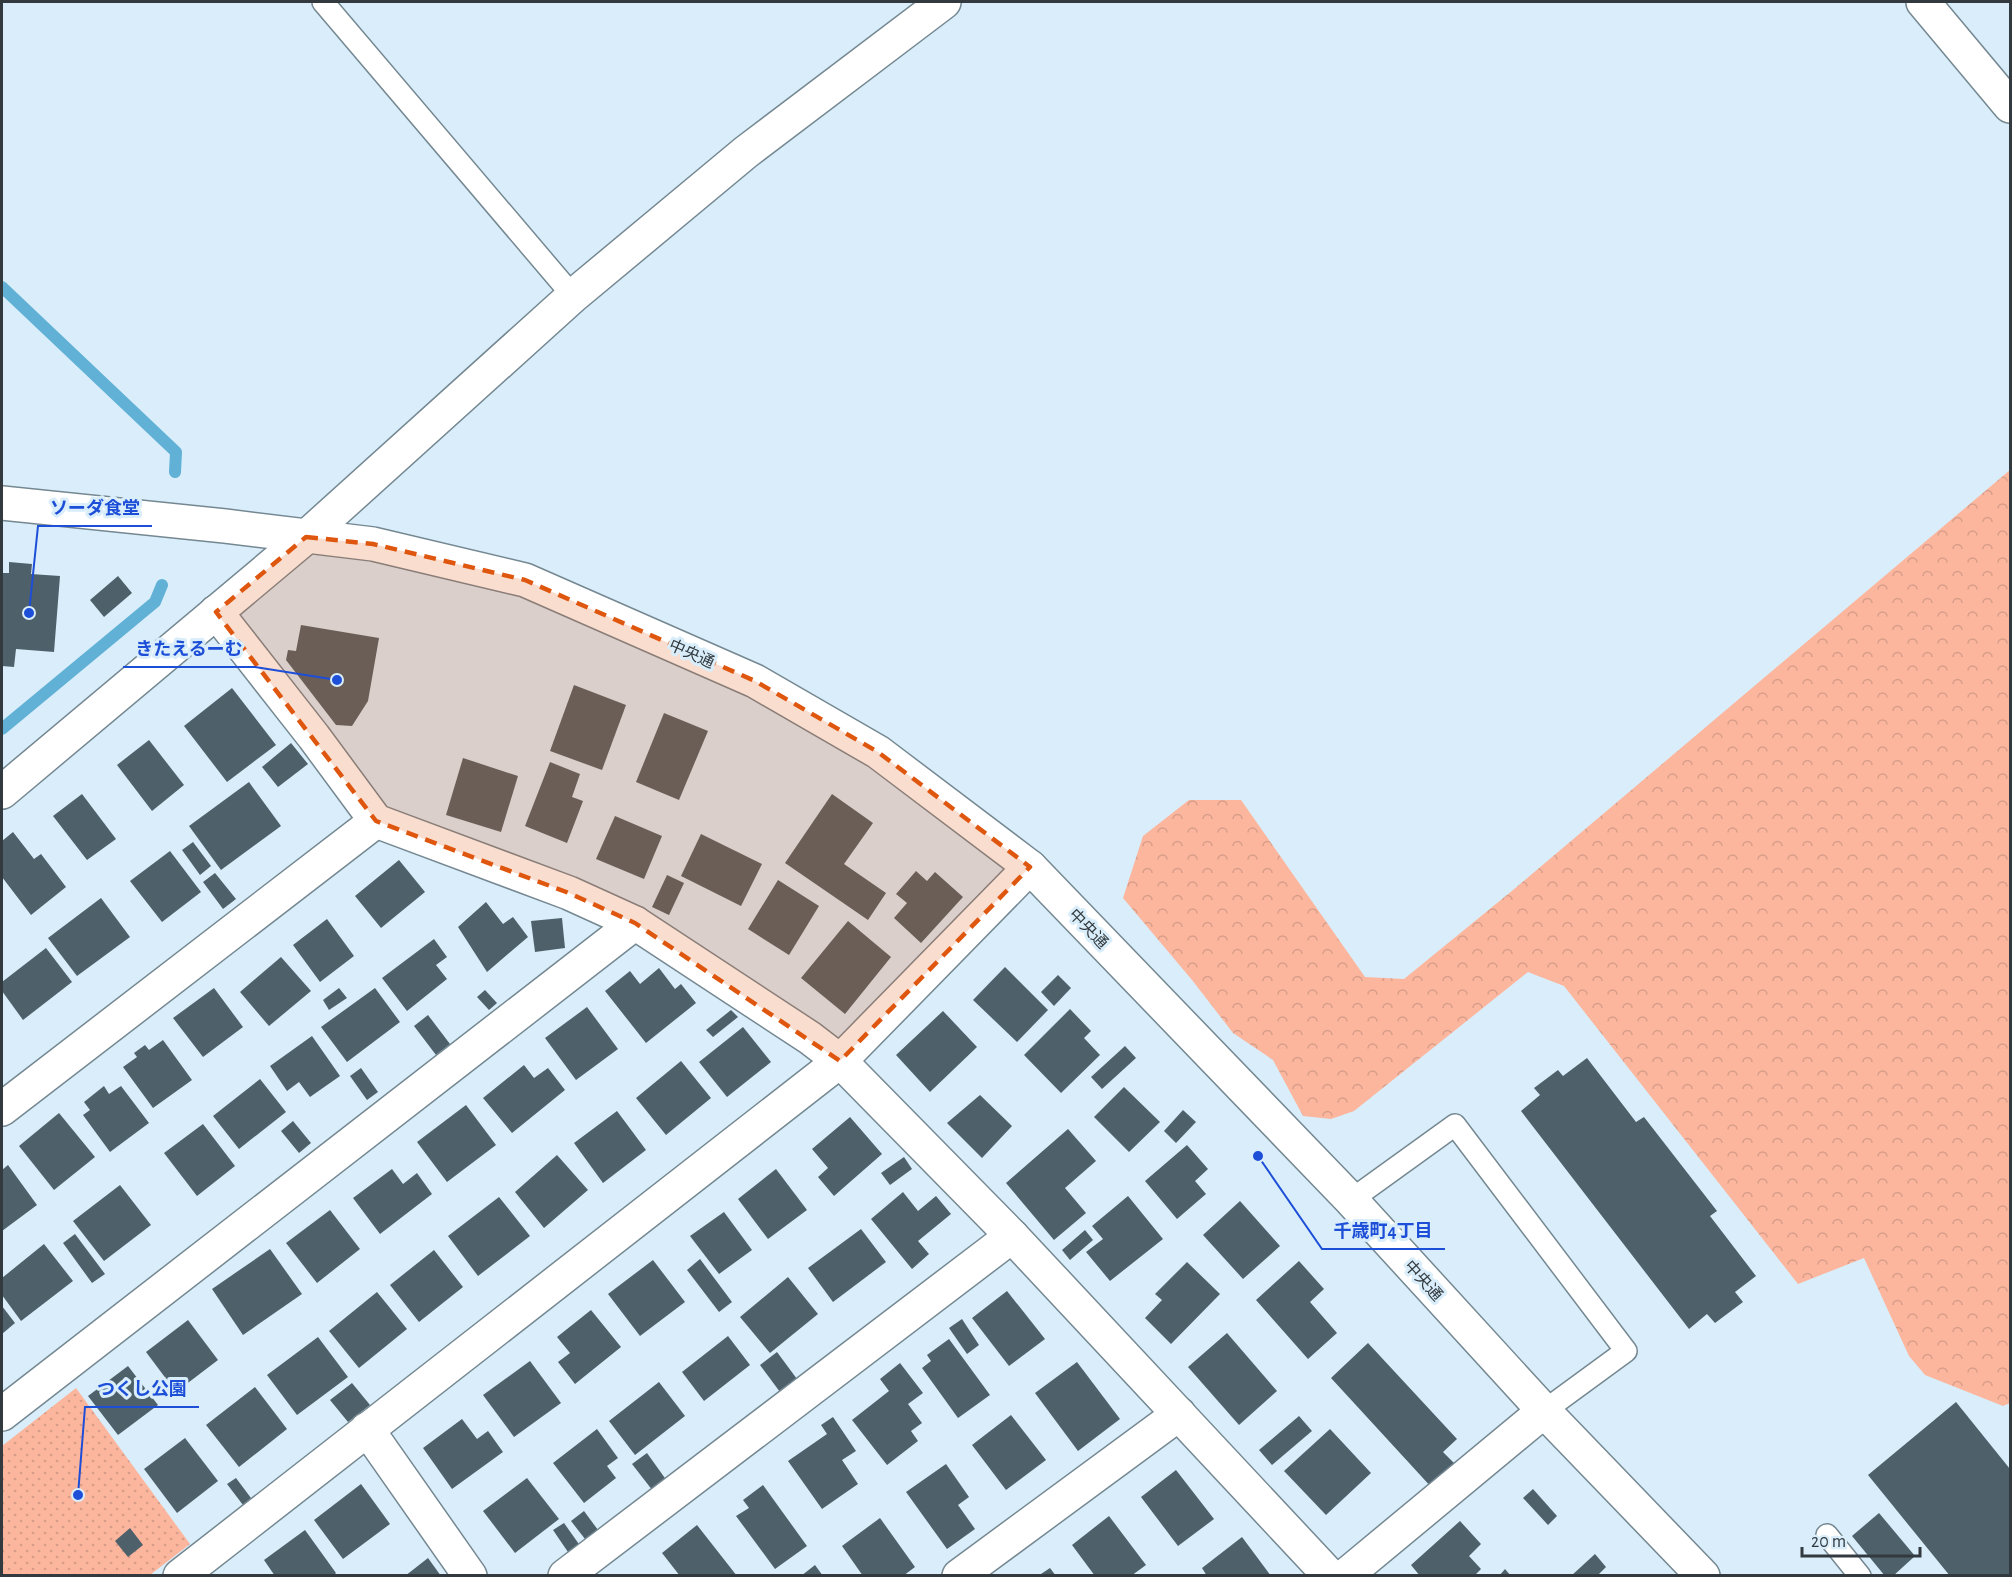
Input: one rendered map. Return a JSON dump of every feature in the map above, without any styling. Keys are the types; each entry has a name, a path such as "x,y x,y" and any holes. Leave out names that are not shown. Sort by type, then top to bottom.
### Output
{"street":[{"path":"2,792 306,537 573,296 746,152 944,2"},
{"path":"1923,2 2010,106"},
{"name":"中央通","path":"2,503 373,544 525,580 755,681 878,752 1030,867 1351,1200 1544,1411 1703,1575"},
{"path":"216,612 314,737 376,821 569,893 634,923 810,1038 840,1061 1012,1236 1330,1575"},
{"path":"2,1109 376,821"},
{"path":"180,1575 840,1061 1030,867"},
{"path":"2,1414 634,923"},
{"path":"565,1575 1012,1236"},
{"path":"1345,1575 1544,1411"},
{"path":"958,1575 1179,1414"},
{"path":"368,1430 470,1575"}],"lane":[{"path":"323,2 573,296"},
{"path":"1351,1200 1455,1125 1626,1351 1544,1411"},
{"path":"1827,1535 1860,1575"}],"highlighted area":[{"path":"306,537 373,544 525,580 755,681 878,752 1030,867 840,1061 635,923 569,893 376,821 216,612"}],"green space":[{"path":"2010,470 2010,1403 2003,1406 1925,1375 1909,1356 1864,1258 1798,1284 1564,986 1528,972 1354,1111 1331,1119 1303,1116 1273,1060 1233,1033 1123,898 1143,836 1189,800 1241,800 1365,977 1404,979 1513,890"},
{"path":"76,1388 190,1544 150,1575 2,1576 2,1446"}],"building":[{"path":"9,562 32,564 31,574 60,576 54,652 16,649 14,667 2,666 2,573 9,573"},
{"path":"118,576 132,593 104,617 90,600"},
{"path":"301,625 379,638 368,701 352,726 336,725 286,660 288,650 296,651"},
{"path":"574,685 626,705 602,770 550,751"},
{"path":"232,688 276,745 227,782 184,726"},
{"path":"664,713 708,731 679,800 636,782"},
{"path":"149,740 184,785 152,811 117,765"},
{"path":"291,743 308,764 278,787 262,767"},
{"path":"463,758 518,776 501,832 446,815"},
{"path":"550,762 580,774 572,797 583,801 567,843 525,826"},
{"path":"249,782 281,826 221,870 189,826"},
{"path":"82,794 116,839 87,860 53,816"},
{"path":"832,794 873,823 844,864 886,893 868,920 785,863"},
{"path":"615,816 662,836 644,879 596,859"},
{"path":"13,832 34,859 41,854 66,887 31,915 2,877 2,841"},
{"path":"701,834 762,864 741,906 681,876"},
{"path":"193,842 211,866 200,875 182,850"},
{"path":"170,851 201,892 162,922 130,881"},
{"path":"399,860 425,892 381,928 355,896"},
{"path":"916,871 927,881 935,872 963,897 921,943 894,918 907,903 896,894"},
{"path":"215,873 236,899 223,909 203,882"},
{"path":"667,875 684,883 669,915 652,907"},
{"path":"778,880 819,906 789,955 748,929"},
{"path":"101,898 130,937 77,976 48,938"},
{"path":"486,902 503,924 513,917 528,937 487,972 458,927"},
{"path":"562,918 565,948 535,952 531,921"},
{"path":"327,919 354,956 320,982 293,945"},
{"path":"848,921 891,957 845,1014 801,978"},
{"path":"434,939 447,957 436,965 447,979 407,1011 382,978"},
{"path":"46,948 72,982 23,1020 2,991 2,982"},
{"path":"281,957 311,991 269,1026 240,992"},
{"path":"1005,967 1048,1010 1017,1042 973,1000"},
{"path":"659,968 675,989 681,984 696,1003 646,1043 605,991 630,971 640,984"},
{"path":"1058,975 1071,988 1054,1006 1041,992"},
{"path":"214,988 243,1027 203,1057 173,1018"},
{"path":"339,988 347,998 329,1010 323,1000"},
{"path":"375,988 400,1022 347,1062 321,1027"},
{"path":"485,990 497,1003 489,1010 477,997"},
{"path":"587,1007 618,1049 576,1080 545,1038"},
{"path":"1070,1009 1091,1031 1084,1038 1100,1055 1061,1093 1024,1055"},
{"path":"731,1010 738,1017 713,1037 706,1030"},
{"path":"943,1011 977,1047 930,1092 896,1055"},
{"path":"428,1015 450,1044 436,1055 414,1026"},
{"path":"743,1027 771,1062 727,1097 699,1062"},
{"path":"312,1036 340,1076 310,1097 299,1082 287,1091 270,1066"},
{"path":"163,1040 192,1080 153,1108 123,1067 137,1057 134,1053 145,1045 149,1050"},
{"path":"1125,1046 1136,1058 1102,1089 1091,1077"},
{"path":"1587,1058 1636,1122 1644,1117 1717,1211 1710,1216 1756,1276 1735,1292 1743,1302 1715,1323 1707,1314 1689,1329 1521,1111 1540,1095 1534,1088 1558,1070 1563,1076"},
{"path":"681,1061 711,1098 666,1135 636,1098"},
{"path":"524,1065 534,1078 548,1068 565,1090 512,1133 483,1098"},
{"path":"361,1068 378,1092 367,1100 350,1076"},
{"path":"260,1079 286,1112 239,1149 213,1116"},
{"path":"104,1086 109,1094 121,1086 149,1123 110,1152 83,1115 90,1110 84,1102"},
{"path":"1124,1087 1160,1122 1129,1152 1094,1117"},
{"path":"980,1095 1012,1126 982,1158 947,1123"},
{"path":"466,1105 496,1145 447,1182 417,1142"},
{"path":"1183,1110 1196,1122 1176,1143 1164,1131"},
{"path":"617,1111 646,1150 603,1183 574,1143"},
{"path":"59,1113 95,1157 54,1190 19,1146"},
{"path":"850,1117 882,1154 834,1196 818,1177 828,1168 812,1149"},
{"path":"293,1121 311,1143 299,1153 281,1131"},
{"path":"203,1124 235,1166 197,1196 164,1153"},
{"path":"1068,1129 1096,1161 1065,1188 1086,1213 1054,1240 1006,1183"},
{"path":"1187,1145 1208,1169 1195,1181 1206,1194 1177,1219 1145,1181"},
{"path":"557,1155 588,1190 544,1228 515,1192"},
{"path":"904,1157 912,1169 890,1185 881,1173"},
{"path":"8,1165 37,1205 2,1231 2,1170"},
{"path":"392,1169 403,1184 417,1173 432,1194 380,1234 353,1198"},
{"path":"776,1169 807,1210 768,1239 738,1199"},
{"path":"120,1185 151,1225 104,1261 73,1221"},
{"path":"903,1192 918,1211 936,1196 951,1214 918,1241 929,1254 912,1269 871,1219"},
{"path":"1128,1196 1163,1239 1110,1281 1086,1252 1103,1239 1092,1226"},
{"path":"499,1197 530,1236 478,1276 448,1236"},
{"path":"1240,1201 1280,1246 1243,1279 1203,1235"},
{"path":"330,1210 360,1249 317,1283 286,1243"},
{"path":"724,1212 752,1250 719,1274 690,1236"},
{"path":"861,1229 886,1262 833,1302 808,1268"},
{"path":"1085,1230 1093,1240 1070,1260 1062,1250"},
{"path":"75,1234 105,1274 92,1283 63,1243"},
{"path":"44,1244 73,1281 21,1321 2,1295 2,1278"},
{"path":"270,1249 302,1294 243,1335 212,1289"},
{"path":"434,1250 463,1287 419,1322 390,1285"},
{"path":"700,1259 732,1302 719,1312 687,1270"},
{"path":"653,1260 685,1302 640,1336 608,1294"},
{"path":"1299,1261 1324,1289 1310,1302 1337,1333 1308,1359 1256,1300"},
{"path":"1187,1262 1220,1294 1171,1344 1145,1318 1162,1300 1155,1294"},
{"path":"788,1277 818,1314 770,1353 740,1317"},
{"path":"1007,1291 1045,1339 1009,1366 972,1318"},
{"path":"377,1292 407,1329 359,1368 329,1331"},
{"path":"2,1306 15,1323 2,1334"},
{"path":"591,1310 621,1347 575,1384 558,1362 570,1353 557,1337"},
{"path":"962,1319 979,1345 967,1354 949,1328"},
{"path":"188,1320 218,1360 176,1392 146,1352"},
{"path":"1227,1333 1277,1391 1239,1425 1188,1367"},
{"path":"728,1336 750,1365 704,1401 682,1372"},
{"path":"318,1337 348,1377 297,1415 267,1375"},
{"path":"949,1339 990,1395 958,1418 922,1368 931,1361 927,1355"},
{"path":"1368,1343 1457,1439 1443,1452 1457,1466 1433,1489 1331,1378"},
{"path":"777,1352 797,1379 780,1392 760,1365"},
{"path":"530,1361 561,1403 514,1437 483,1395"},
{"path":"1077,1362 1120,1419 1078,1451 1035,1393"},
{"path":"900,1363 923,1393 908,1404 922,1423 911,1431 918,1441 887,1465 852,1420 889,1391 880,1379"},
{"path":"128,1366 158,1405 118,1435 88,1396"},
{"path":"659,1382 685,1416 635,1455 609,1421"},
{"path":"352,1383 370,1405 348,1422 330,1400"},
{"path":"255,1387 287,1429 239,1467 206,1425"},
{"path":"1956,1402 2010,1469 2010,1576 1950,1576 1868,1475"},
{"path":"1011,1415 1046,1460 1006,1490 972,1445"},
{"path":"1299,1416 1312,1431 1272,1465 1259,1450"},
{"path":"833,1417 856,1451 842,1460 858,1484 822,1509 788,1461 827,1434 821,1425"},
{"path":"462,1419 477,1439 488,1431 503,1452 452,1489 423,1448"},
{"path":"597,1429 618,1458 607,1466 616,1478 584,1503 553,1463"},
{"path":"1330,1429 1371,1473 1326,1515 1284,1471"},
{"path":"185,1438 218,1481 177,1513 144,1469"},
{"path":"647,1453 667,1481 653,1491 632,1464"},
{"path":"946,1464 969,1497 958,1505 975,1529 947,1549 906,1492"},
{"path":"1176,1470 1214,1519 1178,1546 1141,1497"},
{"path":"236,1478 251,1498 243,1505 227,1484"},
{"path":"527,1478 559,1519 515,1553 483,1511"},
{"path":"361,1484 390,1524 343,1559 314,1520"},
{"path":"763,1485 807,1546 775,1569 736,1516 749,1508 743,1500"},
{"path":"1533,1489 1557,1516 1548,1525 1523,1498"},
{"path":"584,1511 598,1530 585,1539 571,1521"},
{"path":"1879,1513 1915,1556 1893,1576 1885,1576 1852,1536"},
{"path":"1109,1516 1146,1565 1131,1576 1095,1576 1072,1545"},
{"path":"880,1518 915,1567 903,1576 863,1576 842,1546"},
{"path":"1460,1521 1481,1544 1469,1556 1481,1569 1474,1576 1420,1576 1411,1565"},
{"path":"564,1523 581,1547 570,1555 553,1530"},
{"path":"697,1525 737,1576 680,1576 662,1553"},
{"path":"130,1528 143,1545 128,1557 115,1541"},
{"path":"305,1530 336,1573 333,1576 275,1576 264,1560"},
{"path":"1242,1537 1271,1576 1207,1576 1202,1568"},
{"path":"1595,1554 1606,1567 1597,1576 1571,1576"},
{"path":"428,1558 441,1576 405,1576"},
{"path":"815,1565 823,1576 801,1576"},
{"path":"1050,1568 1056,1576 1038,1576"},
{"path":"1505,1569 1511,1576 1499,1576"}],"waterway":[{"path":"2,287 176,452 175,472"},
{"path":"2,729 155,602 162,585"}],"place":[{"name":"ソーダ食堂","path":"29,613"},
{"name":"きたえるーむ","path":"337,680"},
{"name":"千歳町4丁目","path":"1258,1156"},
{"name":"つくし公園","path":"78,1495"}]}
